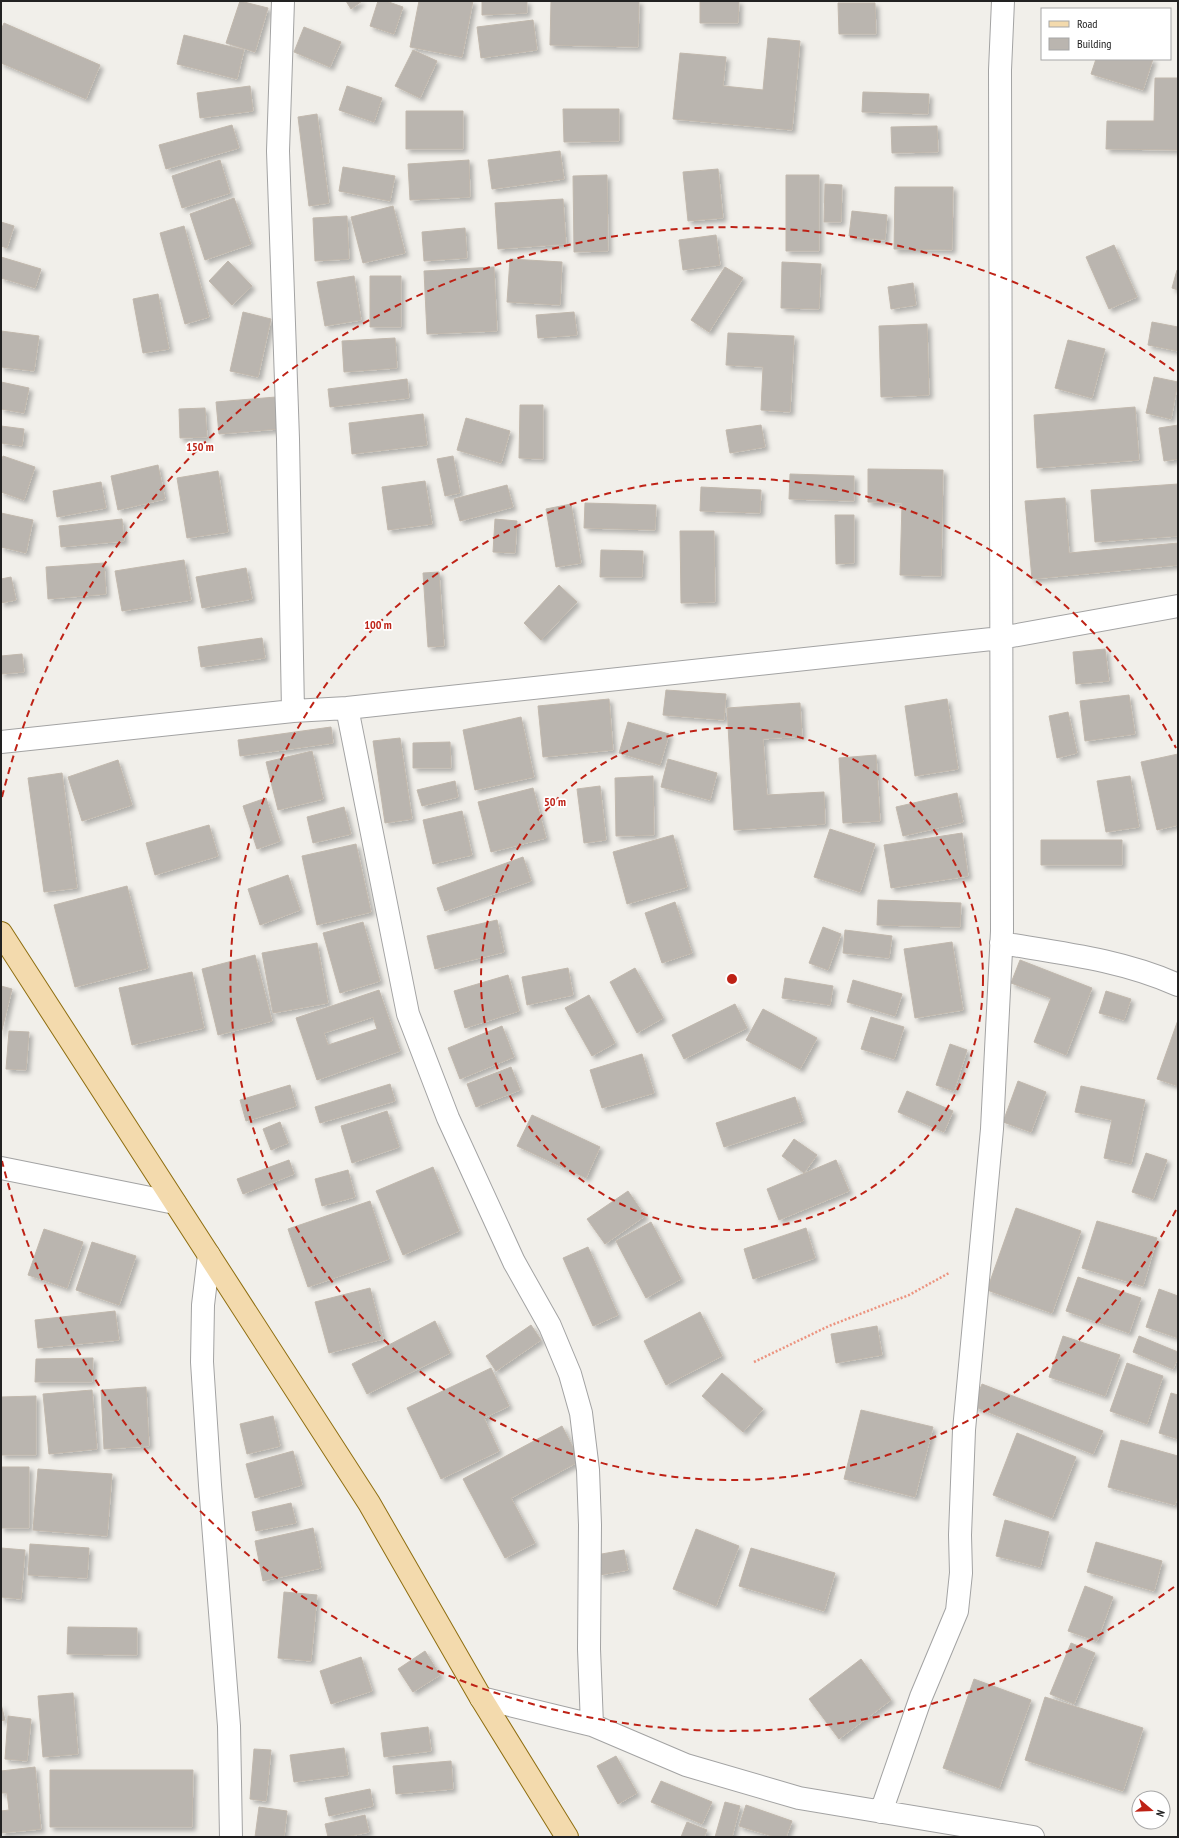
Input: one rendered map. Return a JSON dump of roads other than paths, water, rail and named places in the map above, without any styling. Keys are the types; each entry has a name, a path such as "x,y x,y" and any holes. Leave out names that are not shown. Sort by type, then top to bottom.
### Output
{"main road":[{"path":"1,933 369,1504 481,1698 566,1837"}],"street":[{"path":"283,1 278,151 288,431 293,711"},
{"path":"881,1812 921,1697 957,1611 961,1573 960,1535 964,1430 992,1129 1001,943 1000,70 1002,1"},
{"path":"1,742 293,711 347,708 1001,638 1178,606"},
{"path":"347,708 408,1014 448,1118 514,1262 550,1326 570,1374 581,1413 588,1470 590,1525 589,1649 592,1725"},
{"path":"1001,943 1078,955 1122,966 1162,978 1178,985"},
{"path":"1,1168 175,1203"},
{"path":"209,1255 203,1304 202,1362 229,1726 231,1837"},
{"path":"481,1698 592,1725 686,1765 799,1798 1033,1837"}]}
